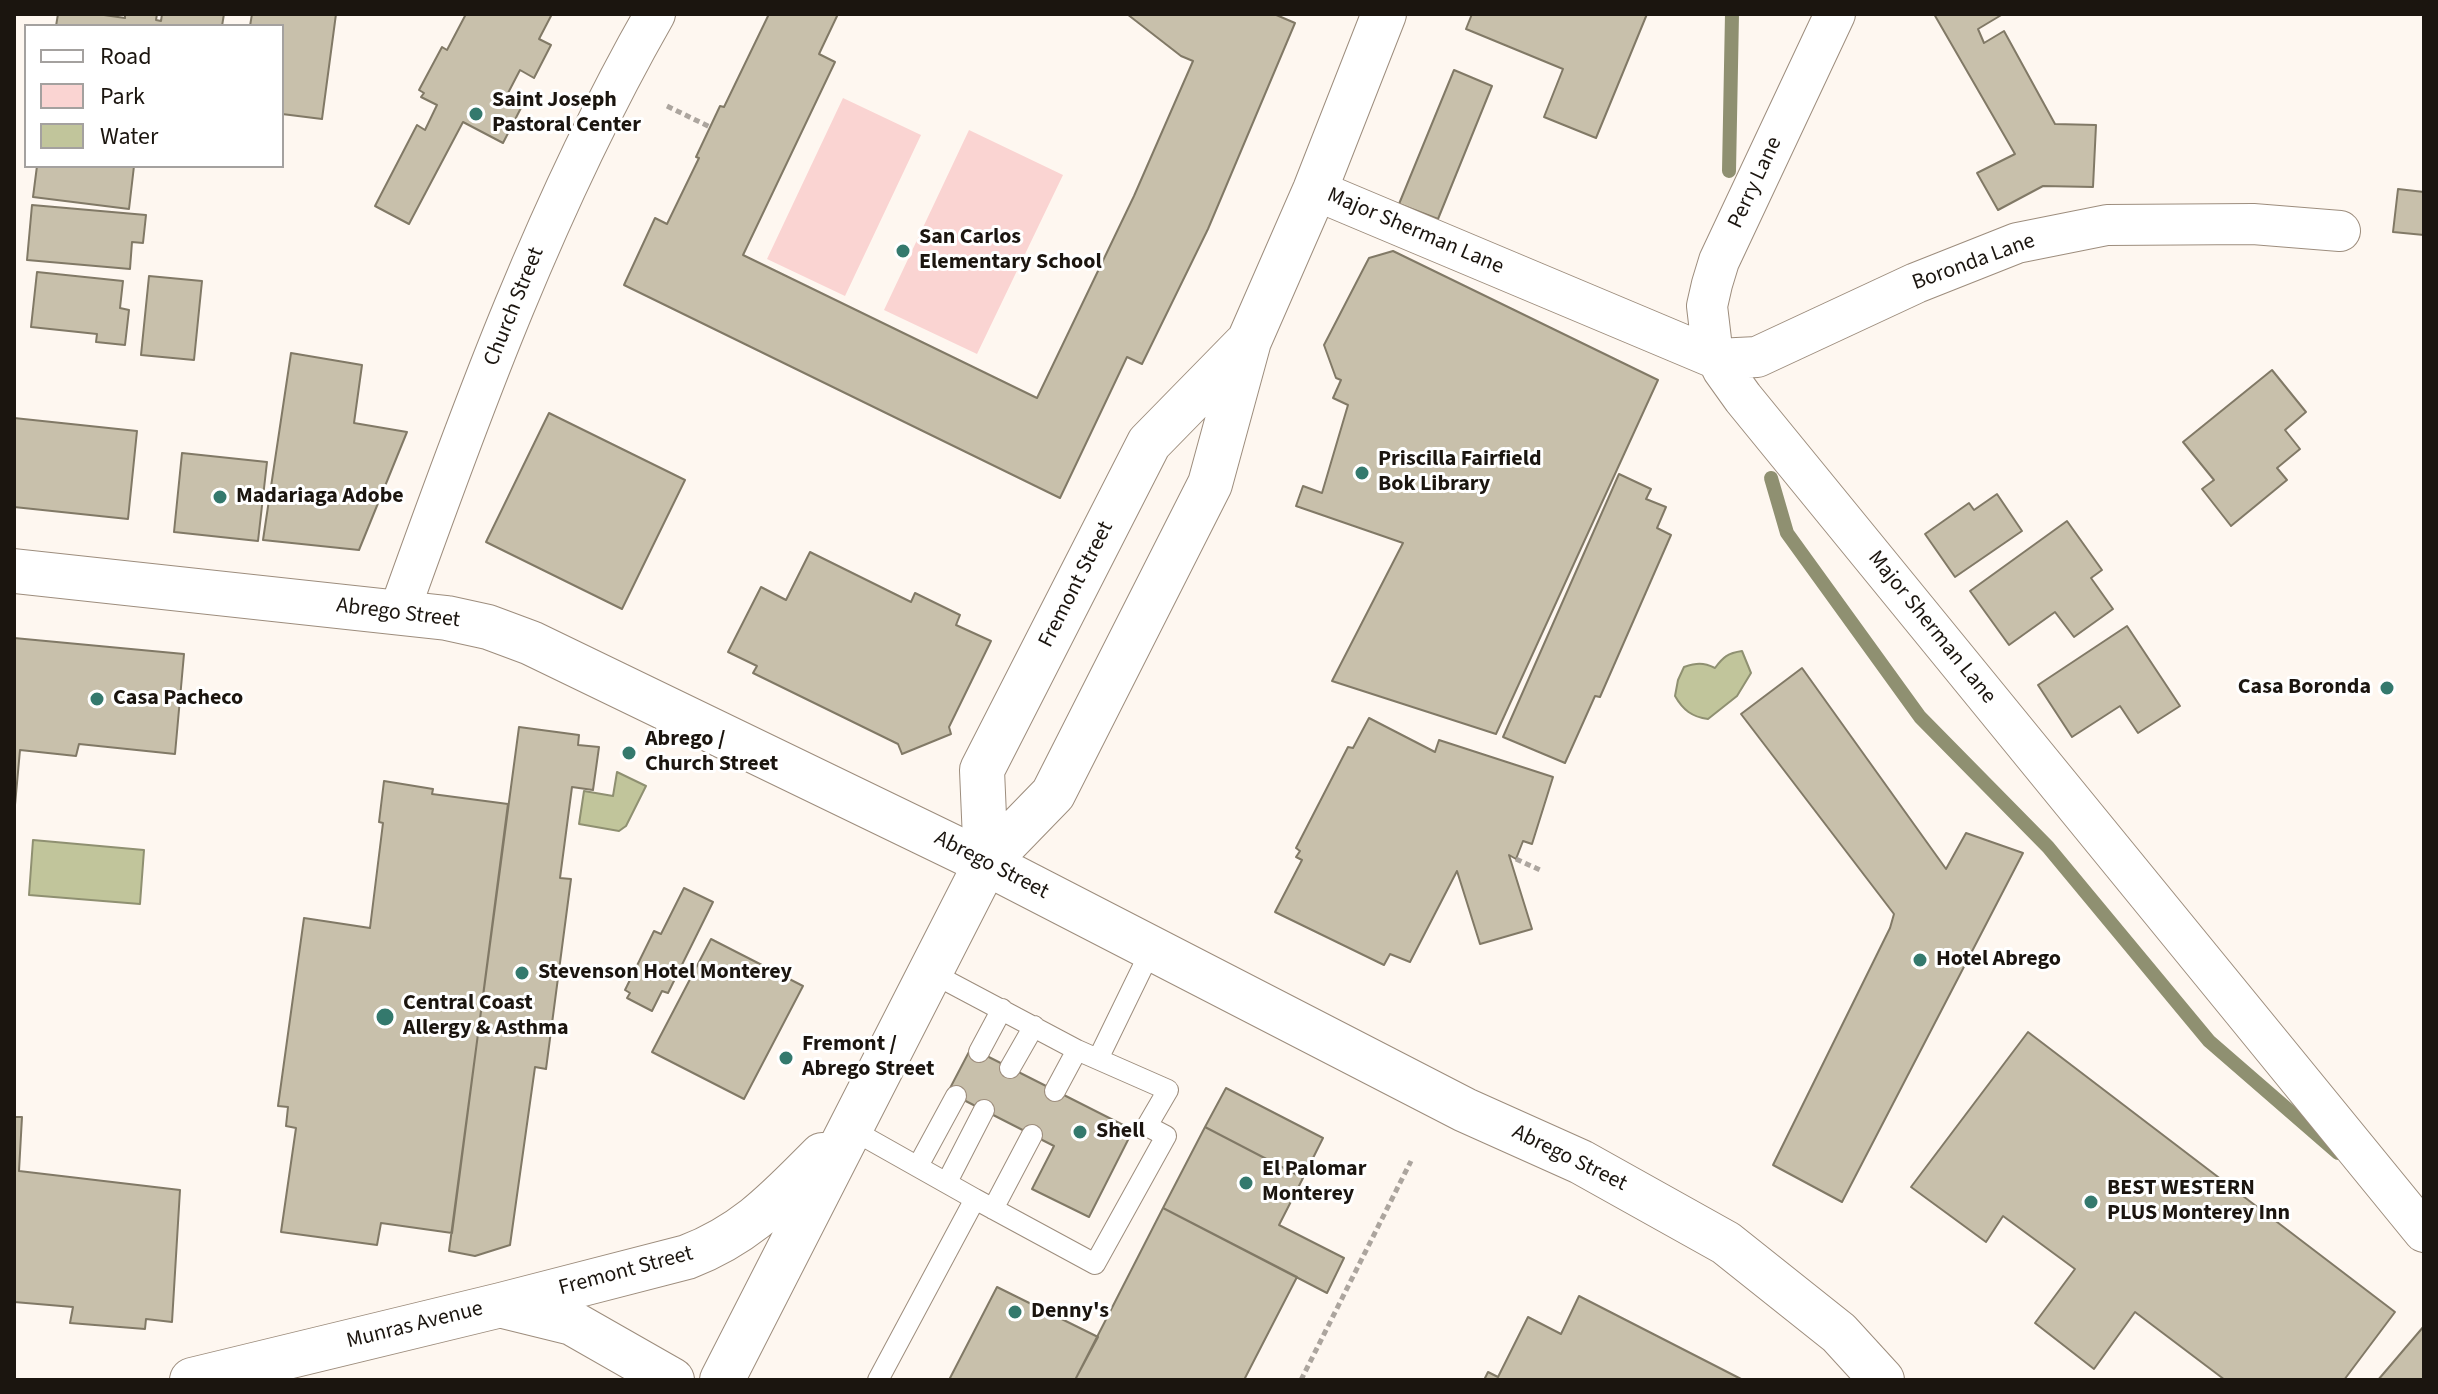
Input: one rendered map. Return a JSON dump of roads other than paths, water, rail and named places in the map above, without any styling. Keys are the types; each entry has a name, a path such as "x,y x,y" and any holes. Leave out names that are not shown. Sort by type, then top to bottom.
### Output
{"main road":[{"name":"Fremont Street","path":"722,1380 986,863 1053,794 1210,484 1249,341 1315,190 1384,14"},
{"name":"Fremont Street","path":"986,863 982,770 1149,443 1249,341"},
{"name":"Abrego Street","path":"14,571 399,612 488,627 531,643 986,863 1465,1110 1581,1162 1726,1243 1839,1333 1882,1380"},
{"name":"Fremont Street","path":"501,1305 663,1264 713,1247 758,1218 849,1128"},
{"name":"Munras Avenue","path":"192,1380 501,1305 572,1323 672,1380"}],"street":[{"name":"Church Street","path":"399,612 529,270 578,159 655,14"},
{"name":"Perry Lane","path":"1717,359 1710,336 1707,306 1719,261 1835,14"},
{"name":"Major Sherman Lane","path":"1315,190 1717,359 1743,398 2424,1232"},
{"name":"Boronda Lane","path":"1717,359 1757,357 1916,283 2017,243 2107,225 2253,224 2340,231"}],"lane":[{"path":"1098,1059 1152,948"},
{"path":"849,1128 1095,1264 1166,1136 1147,1126 1168,1090 1077,1050 930,972"},
{"path":"979,1052 1002,1009"},
{"path":"1010,1068 1034,1026"},
{"path":"1055,1091 1077,1050"},
{"path":"918,1166 956,1096"},
{"path":"947,1182 984,1110"},
{"path":"993,1209 1032,1135"},
{"path":"878,1380 975,1199"}],"water":[{"path":"1742,651 1751,673 1737,696 1708,719 1697,717 1685,709 1675,696 1684,667 1700,664 1715,668 1726,656"},
{"path":"617,772 646,786 626,826 619,831 579,824 584,791 613,796"},
{"path":"33,840 144,850 140,904 29,895"}],"waterway":[{"path":"1729,171 1732,14"},
{"path":"1771,478 1787,533 1920,717 2048,847 2209,1041 2338,1153"}],"place":[{"name":"Saint Joseph Pastoral Center","path":"476,114"},
{"name":"San Carlos Elementary School","path":"903,251"},
{"name":"Priscilla Fairfield Bok Library","path":"1362,473"},
{"name":"Madariaga Adobe","path":"220,497"},
{"name":"Casa Boronda","path":"2387,688"},
{"name":"Casa Pacheco","path":"97,699"},
{"name":"Abrego / Church Street","path":"629,753"},
{"name":"Hotel Abrego","path":"1920,960"},
{"name":"Stevenson Hotel Monterey","path":"522,973"},
{"name":"Central Coast Allergy & Asthma","path":"385,1017"},
{"name":"Fremont / Abrego Street","path":"786,1058"},
{"name":"Shell","path":"1080,1132"},
{"name":"El Palomar Monterey","path":"1246,1183"},
{"name":"BEST WESTERN PLUS Monterey Inn","path":"2091,1202"},
{"name":"Denny's","path":"1015,1312"}]}
